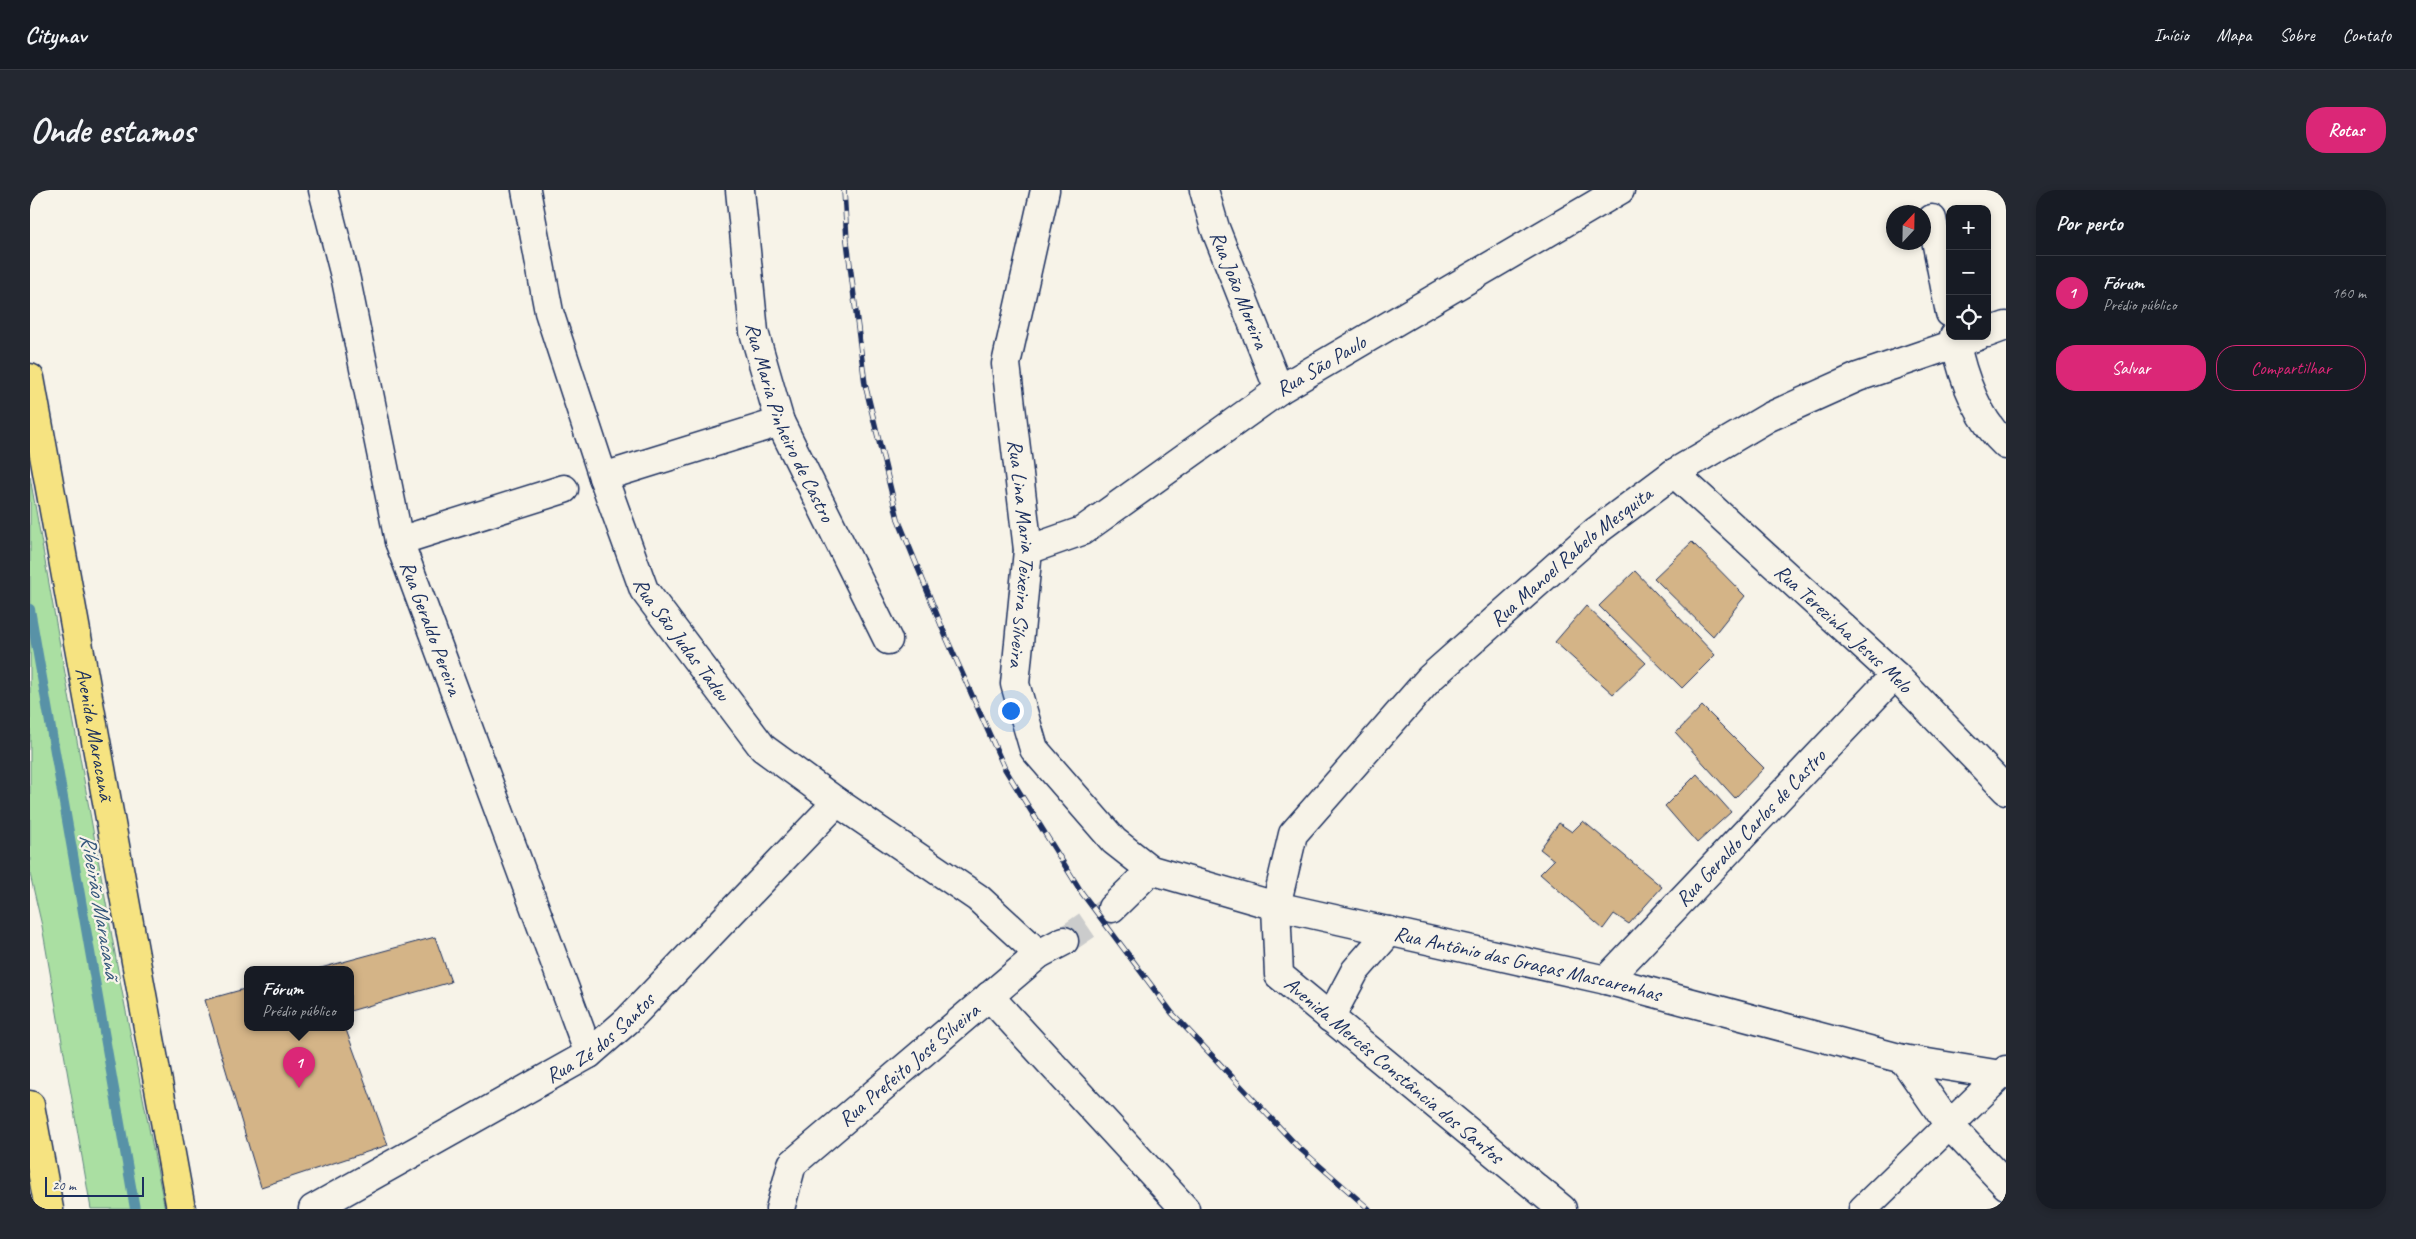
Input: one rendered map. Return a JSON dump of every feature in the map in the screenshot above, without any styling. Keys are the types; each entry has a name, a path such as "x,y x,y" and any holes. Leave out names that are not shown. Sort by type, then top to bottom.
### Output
{"main road":[{"name":"Avenida Maracanã","path":"30,378 181,1209"},
{"path":"30,1105 49,1209"}],"street":[{"name":"Rua Geraldo Pereira","path":"323,190 346,280 399,541 589,1054"},
{"name":"Rua São Judas Tadeu","path":"526,190 549,312 603,477 644,590 763,748 837,802 978,898 1039,954"},
{"name":"Rua Maria Pinheiro de Castro","path":"740,190 754,332 780,422 888,640"},
{"name":"Rua Lina Maria Teixeira Silveira","path":"1045,190 1006,364 1028,550 1015,684 1034,749 1114,841 1151,870"},
{"name":"Rua João Moreira","path":"1204,190 1215,228 1279,390"},
{"name":"Rua São Paulo","path":"1028,550 1082,531 1279,390 1620,190"},
{"path":"1932,219 1947,295"},
{"path":"1991,332 2006,326"},
{"name":"Rua Manoel Rabelo Mesquita","path":"1276,906 1293,834 1430,678 1595,532 1674,473 1769,417 1858,377 1960,340"},
{"path":"1963,340 1971,394 1986,420 2006,445"},
{"path":"603,477 780,422"},
{"name":"Rua Terezinha Jesus Melo","path":"1674,473 1895,675 2006,790"},
{"path":"399,541 564,489"},
{"name":"Rua Geraldo Carlos de Castro","path":"1606,980 1895,675"},
{"name":"Rua Zé dos Santos","path":"313,1209 589,1054 628,1020 837,802"},
{"path":"1112,908 1151,870"},
{"name":"Rua Antônio das Graças Mascarenhas","path":"1151,870 1276,906 1606,980 1903,1059 2004,1073"},
{"name":"Avenida Mercês Constância dos Santos","path":"1276,906 1279,976 1562,1209"},
{"path":"1330,1018 1355,971 1390,931"},
{"name":"Rua Prefeito José Silveira","path":"780,1209 792,1164 1039,954 1064,941"},
{"path":"988,996 1185,1209"},
{"path":"1903,1059 1949,1125 2006,1185"},
{"path":"1864,1209 2004,1073"}],"green space":[{"path":"30,477 119,976 165,1209 91,1209 42,926 30,874"}],"building":[{"path":"1692,542 1745,596 1713,636 1654,578"},
{"path":"1635,571 1715,655 1682,688 1599,606"},
{"path":"1586,606 1646,663 1613,694 1555,642"},
{"path":"1702,706 1764,768 1735,798 1676,733"},
{"path":"1697,774 1731,812 1697,843 1665,806"},
{"path":"1583,821 1662,887 1629,924 1614,914 1603,929 1540,874 1554,860 1540,849 1559,823 1572,832"},
{"path":"435,937 451,982 354,1010 354,966 328,966"},
{"path":"244,989 244,1031 346,1031 388,1145 261,1187 205,1000"}],"waterway":[{"name":"Ribeirão Maracanã","path":"30,609 135,1209"}],"tunnel":[{"path":"1064,941 1112,908"}],"railway":[{"path":"844,190 847,241 865,384 898,519 946,637 1005,769 1082,893 1172,1013 1297,1146 1369,1209"}],"place":[{"name":"Fórum","path":"299,1088"}]}
